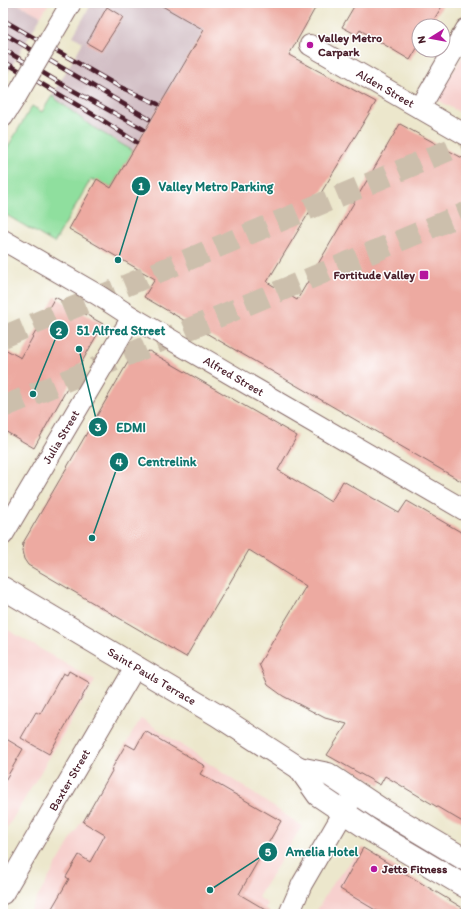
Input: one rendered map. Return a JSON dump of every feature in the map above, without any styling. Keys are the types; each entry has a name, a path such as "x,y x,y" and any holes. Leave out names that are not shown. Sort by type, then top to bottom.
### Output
{"highway":[{"name":"Saint Pauls Terrace","path":"3,588 217,715 299,768 328,774 380,808 466,860"},
{"name":"Saint Pauls Terrace","path":"299,768 318,795 373,832 466,887"}],"street":[{"path":"3,117 71,3"},
{"name":"Alden Street","path":"420,108 466,29"},
{"name":"Alden Street","path":"310,45 466,135"},
{"name":"Alfred Street","path":"3,240 98,295 132,317 466,511"},
{"name":"Julia Street","path":"3,536 132,317"},
{"name":"Baxter Street","path":"3,894 136,666"},
{"path":"289,914 302,884 356,792"}],"shaded area":[{"path":"3,3 16,3 41,16 3,81"},
{"path":"16,3 49,3 41,16"},
{"path":"92,3 194,3 213,14 111,188 98,180 96,182 91,179 32,106 42,112 52,96 83,42 73,36"},
{"path":"466,51 466,116 436,99"},
{"path":"3,627 95,681 3,835"},
{"path":"141,718 302,826 258,897 268,904 262,914 28,914"},
{"name":"Jetts Fitness","path":"363,848 466,910 466,914 315,914 332,884"}],"green space":[{"path":"52,96 91,126 133,151 111,188 98,180 96,182 91,179 54,243 3,213 3,155 32,106 42,112"}],"building":[{"path":"157,3 318,3 289,55 376,102 267,282 297,300 400,124 466,160 466,484 144,297 155,279 69,229 97,179 111,188 204,30"},
{"path":"356,3 444,3 435,18 411,18 410,60 360,30 357,35 342,27"},
{"path":"107,7 123,17 101,51 87,43"},
{"path":"55,297 103,324 34,448 3,430 3,348 21,358"},
{"path":"149,351 297,436 278,470 331,502 343,481 399,513 407,501 466,535 466,824 385,776 380,785 327,755 347,724 325,718 283,696 268,685 259,664 306,586 249,550 186,657 28,565 24,559 22,551 23,543 131,357"},
{"path":"69,671 90,683 49,754 21,738 36,712 40,714 63,673 67,675"},
{"path":"145,731 205,766 200,774 281,821 239,894 273,914 51,914 54,909 52,908 69,879 66,877 79,855 90,862 105,835 83,822 126,744 135,749"},
{"path":"3,737 23,749 3,784"},
{"name":"Jetts Fitness","path":"363,848 466,910 466,914 382,914 340,889"}],"tunnel":[{"path":"3,337 466,143"},
{"path":"3,407 466,213"}],"railway":[{"path":"3,20 118,86 158,104"},
{"path":"3,33 149,119"},
{"path":"3,49 65,86 143,129"},
{"path":"3,61 99,118 136,142"}],"place":[{"name":"Valley Metro Carpark","path":"310,45"},
{"name":"Valley Metro Parking","path":"118,260"},
{"name":"Fortitude Valley","path":"424,275"},
{"name":"EDMI","path":"79,349"},
{"name":"51 Alfred Street","path":"33,394"},
{"name":"Centrelink","path":"92,538"},
{"name":"Jetts Fitness","path":"374,869"},
{"name":"Amelia Hotel","path":"210,890"}]}
